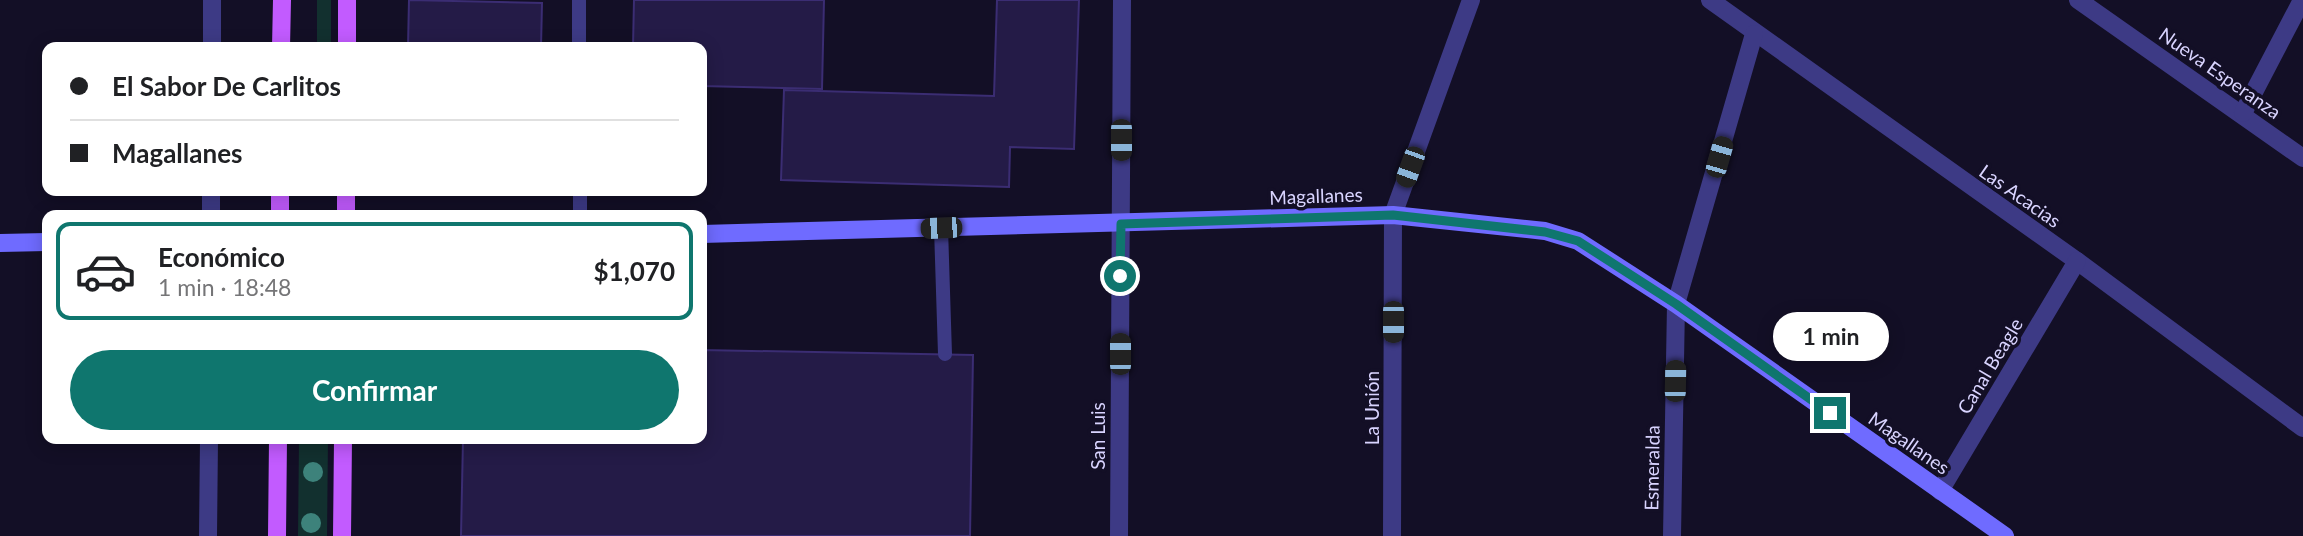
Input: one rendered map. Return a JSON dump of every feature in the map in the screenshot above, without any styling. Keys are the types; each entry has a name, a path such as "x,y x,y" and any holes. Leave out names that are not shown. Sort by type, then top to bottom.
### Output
{"main road":[{"path":"281,42 282,0"},
{"path":"347,0 347,42"},
{"path":"277,536 278,444"},
{"path":"342,536 343,444"}],"street":[{"path":"212,0 212,42"},
{"name":"San Luis","path":"1119,536 1122,0"},
{"name":"La Unión","path":"1392,536 1393,215 1471,0"},
{"name":"Las Acacias","path":"1710,0 1754,34 2077,261 2303,428"},
{"name":"Nueva Esperanza","path":"2078,0 2243,113 2303,158"},
{"path":"2243,113 2302,0"},
{"name":"Esmeralda","path":"1672,536 1676,304 1754,34"},
{"name":"Magallanes","path":"707,234 1393,215 1545,232 1578,241 1676,304 2002,535"},
{"path":"0,243 42,242"},
{"name":"Canal Beagle","path":"1940,491 2077,261"},
{"path":"208,536 209,444"}],"lane":[{"path":"579,0 579,42"},
{"path":"941,228 945,354"}],"green space":[{"path":"317,0 331,0 331,42 317,42"},
{"path":"299,444 328,444 327,536 298,536"}],"building":[{"path":"409,0 542,3 541,42 408,42"},
{"path":"634,0 824,0 822,89 707,86 707,42 633,42"},
{"path":"997,0 1079,0 1074,149 1010,147 1009,187 781,180 784,90 994,96"},
{"path":"707,350 973,355 970,536 461,536 463,444 707,444"}],"route":[{"path":"1120,276 1121,224 1393,215 1545,232 1578,241 1676,304 1830,413"}]}
